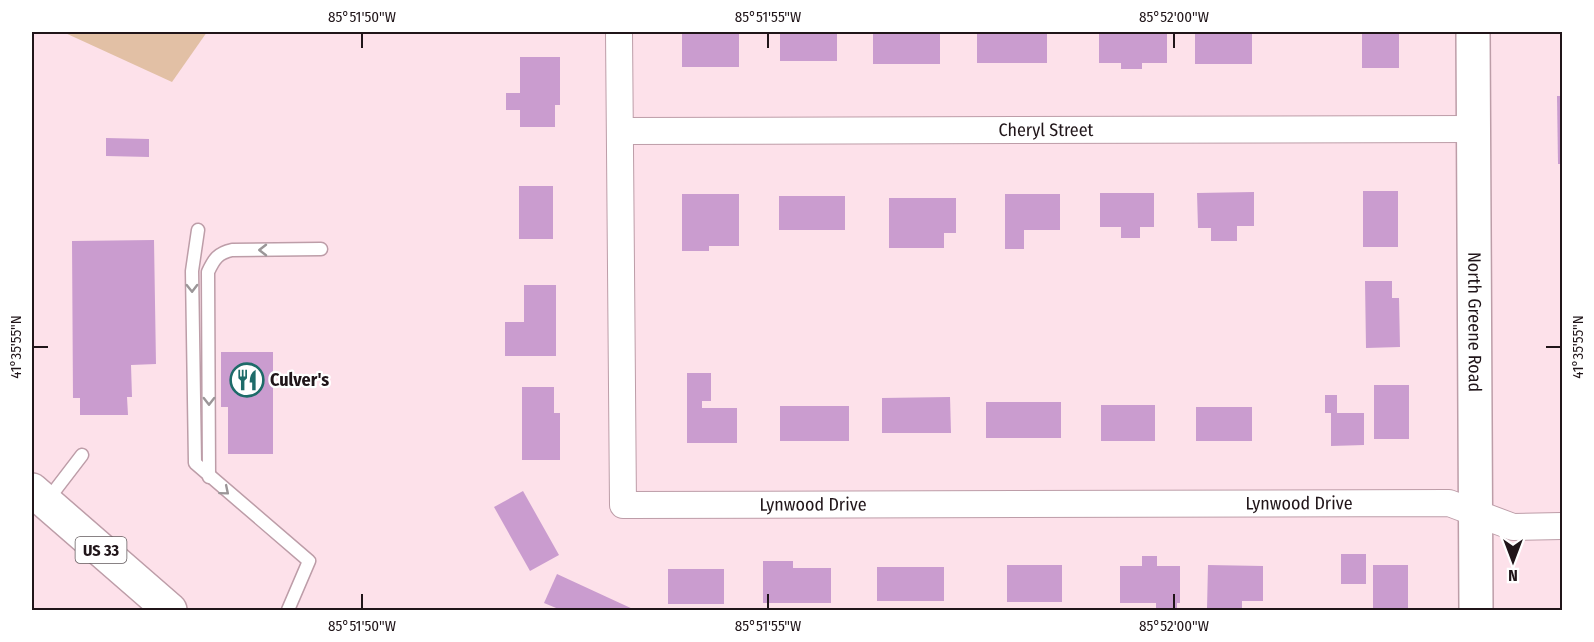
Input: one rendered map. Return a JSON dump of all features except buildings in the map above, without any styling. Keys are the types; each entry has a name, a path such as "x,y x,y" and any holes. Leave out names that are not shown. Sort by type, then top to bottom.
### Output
{"main road":[{"name":"North Greene Road","path":"1473,32 1476,610"},
{"name":"US 33","path":"39,496 170,610"}],"street":[{"name":"Lynwood Drive","path":"619,32 623,505 1449,503 1475,513"},
{"name":"Cheryl Street","path":"620,131 1473,129"},
{"path":"1475,513 1513,527 1563,526"}],"lane":[{"path":"198,230 192,271 195,463 309,561 288,610"},
{"path":"209,477 208,272 214,260 221,253 232,250 321,249"},
{"path":"39,496 82,456"}],"shaded area":[{"path":"63,32 207,32 172,82"}],"place":[{"name":"Culver's","path":"247,380"}]}
